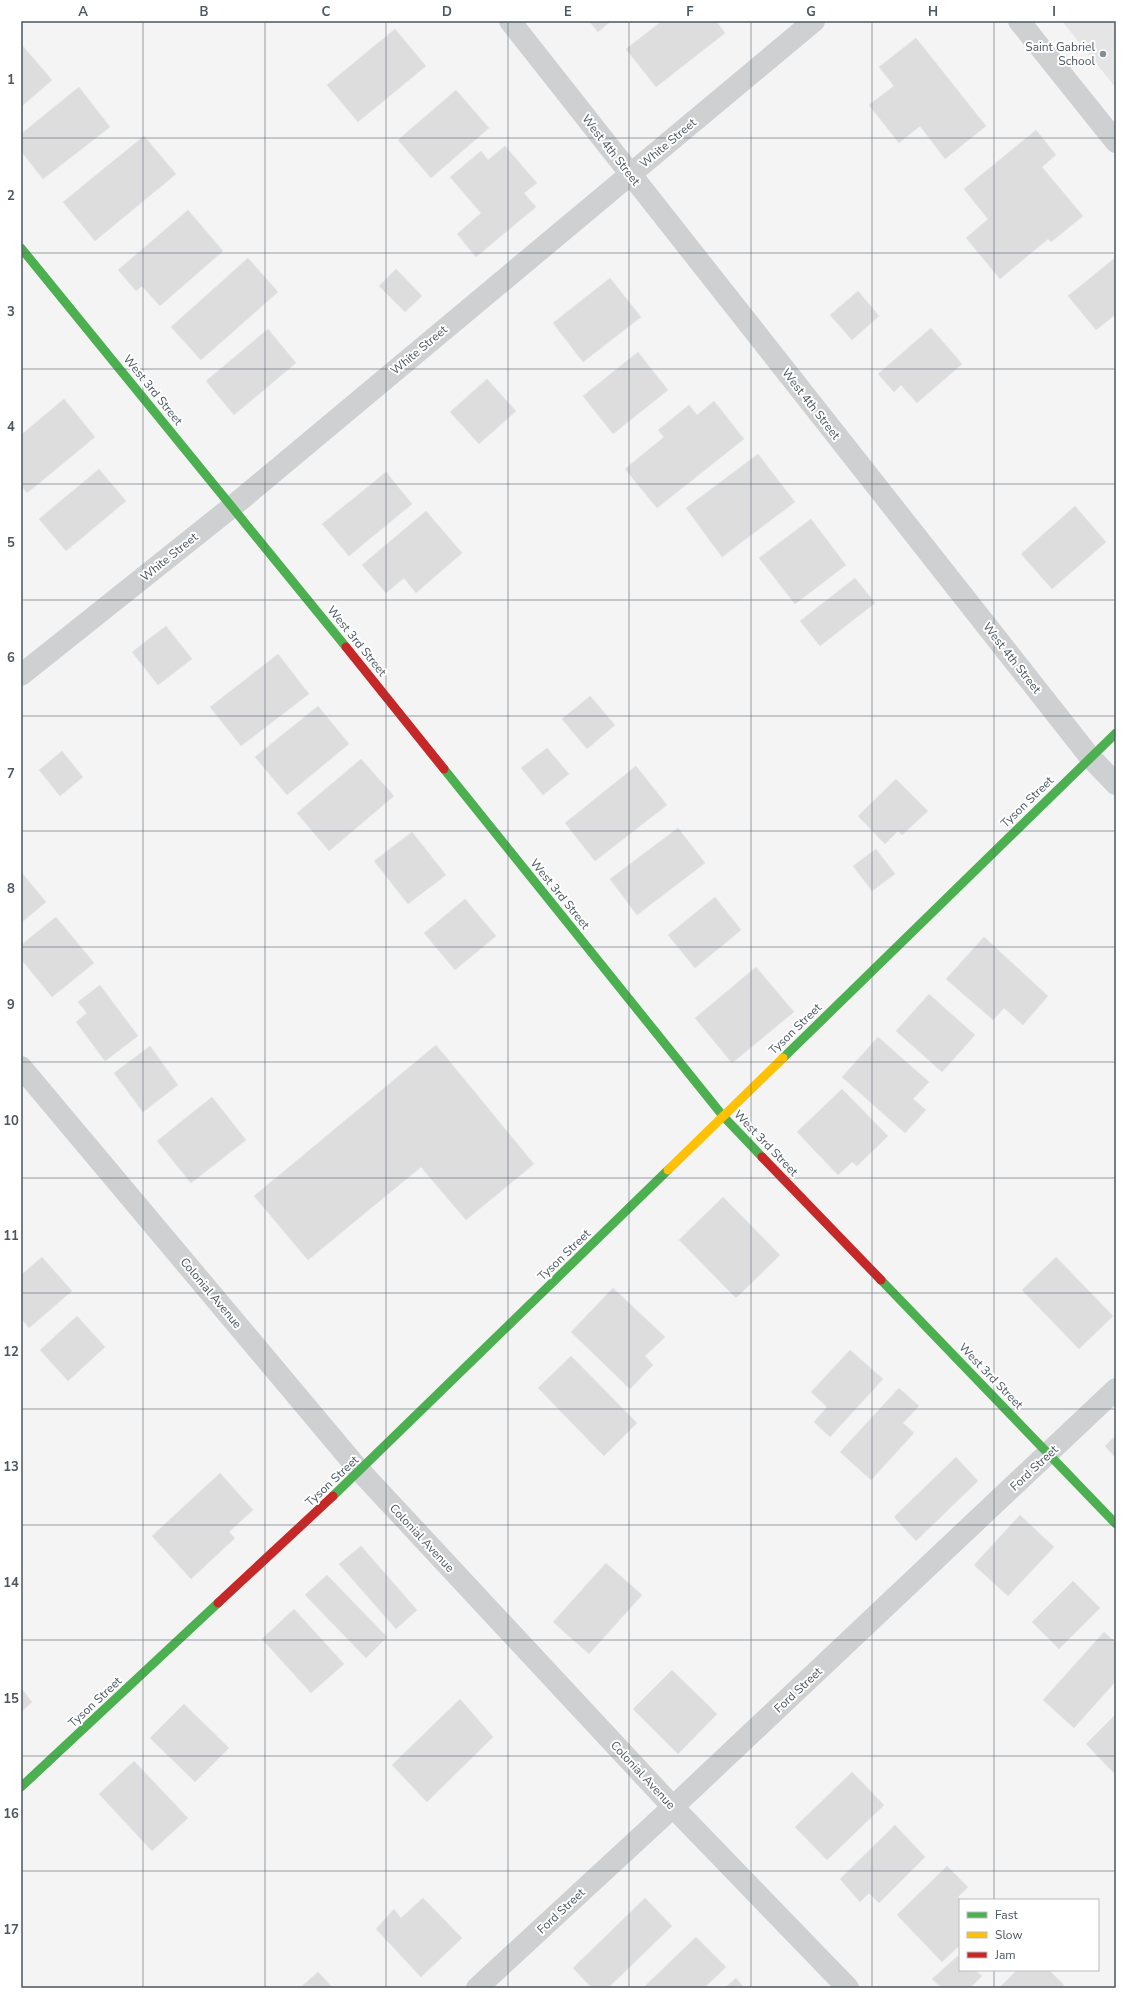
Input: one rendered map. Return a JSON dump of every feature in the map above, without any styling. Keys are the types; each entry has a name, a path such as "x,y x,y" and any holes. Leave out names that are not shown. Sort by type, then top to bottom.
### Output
{"street":[{"name":"West 4th Street","path":"510,21 1090,757 1116,784"},
{"name":"White Street","path":"21,675 233,506 814,21"},
{"path":"1019,21 1116,142"},
{"name":"West 3rd Street","path":"21,248 233,506 723,1116 1116,1524"},
{"name":"Tyson Street","path":"21,1787 360,1471 1116,733"},
{"name":"Colonial Avenue","path":"21,1067 360,1471 673,1807 848,1988"},
{"name":"Ford Street","path":"477,1988 673,1807 1049,1454 1116,1389"}],"shaded area":[{"name":"Saint Gabriel School","path":"1062,21 1116,21 1116,88"}],"building":[{"path":"589,21 611,21 598,32"},
{"path":"662,21 716,21 725,33 656,87 626,49"},
{"path":"395,29 426,66 358,122 327,85"},
{"path":"916,38 986,126 945,159 920,126 899,143 869,105 894,86 879,67"},
{"path":"21,44 52,80 21,107"},
{"path":"79,87 110,127 43,179 21,151 21,134"},
{"path":"456,90 489,128 431,178 398,140"},
{"path":"1036,130 1056,155 1042,167 1083,216 1051,242 1048,239 1000,279 966,238 988,219 964,189"},
{"path":"144,136 176,174 95,241 63,202"},
{"path":"505,146 537,183 524,193 536,207 476,257 457,234 481,213 450,177 481,151 488,160"},
{"path":"188,210 223,251 160,306 142,286 136,291 118,270"},
{"path":"1116,257 1116,314 1096,330 1068,296"},
{"path":"248,258 278,292 201,360 171,327"},
{"path":"396,269 422,296 405,312 379,286"},
{"path":"610,278 641,317 583,362 553,323"},
{"path":"858,291 879,316 852,340 830,315"},
{"path":"931,328 962,364 917,403 901,385 894,392 878,374"},
{"path":"268,329 296,363 234,415 206,381"},
{"path":"638,352 668,390 613,434 583,396"},
{"path":"487,379 516,411 479,444 450,412"},
{"path":"64,399 95,437 27,493 21,485 21,435"},
{"path":"714,401 744,439 657,508 625,469 664,437 658,430 689,405 697,415"},
{"path":"758,454 795,502 722,557 686,508"},
{"path":"99,469 126,501 66,551 39,519"},
{"path":"386,472 412,504 349,556 322,524"},
{"path":"1075,506 1106,542 1052,589 1021,554"},
{"path":"426,511 462,553 416,593 404,578 386,593 362,565"},
{"path":"811,519 846,565 795,604 759,558"},
{"path":"855,578 875,603 820,646 800,621"},
{"path":"166,626 192,659 158,685 132,652"},
{"path":"278,654 309,694 241,746 210,707"},
{"path":"590,696 615,725 587,749 562,719"},
{"path":"318,706 349,744 287,795 255,757"},
{"path":"547,748 569,774 543,795 521,768"},
{"path":"62,751 83,777 60,796 39,770"},
{"path":"361,759 394,796 329,851 297,813"},
{"path":"636,766 667,805 595,861 565,823"},
{"path":"896,779 928,811 902,835 898,831 885,844 858,816"},
{"path":"678,828 705,863 637,915 610,879"},
{"path":"412,832 446,875 408,904 374,861"},
{"path":"876,849 895,874 872,891 853,866"},
{"path":"21,872 46,902 21,923"},
{"path":"715,897 741,930 695,968 668,935"},
{"path":"465,899 496,936 455,970 424,933"},
{"path":"56,917 94,963 52,997 21,959 21,945"},
{"path":"984,937 1048,996 1023,1025 1004,1008 993,1020 946,979"},
{"path":"756,967 794,1012 732,1063 695,1018"},
{"path":"100,985 138,1036 105,1061 76,1022 87,1013 78,1002"},
{"path":"929,994 975,1035 942,1072 896,1031"},
{"path":"878,1037 929,1082 913,1099 926,1110 905,1133 842,1077"},
{"path":"436,1045 534,1164 466,1220 421,1167 308,1260 254,1196"},
{"path":"150,1046 178,1085 143,1112 114,1073"},
{"path":"842,1089 888,1136 857,1166 852,1162 838,1175 797,1132"},
{"path":"212,1097 246,1140 191,1183 157,1141"},
{"path":"723,1197 780,1255 736,1298 679,1240"},
{"path":"42,1257 72,1291 29,1328 21,1318 21,1275"},
{"path":"1056,1257 1113,1316 1079,1349 1022,1290"},
{"path":"613,1288 665,1337 645,1356 653,1365 630,1389 571,1332"},
{"path":"77,1316 105,1347 68,1381 40,1350"},
{"path":"850,1350 883,1379 830,1437 814,1422 827,1407 811,1392"},
{"path":"571,1356 637,1423 604,1456 538,1388"},
{"path":"899,1388 919,1406 903,1423 914,1433 871,1480 840,1452"},
{"path":"1116,1435 1116,1458 1105,1446"},
{"path":"956,1457 978,1481 916,1541 894,1517"},
{"path":"220,1473 253,1510 229,1532 235,1538 191,1579 152,1536"},
{"path":"1020,1515 1054,1547 1008,1596 974,1565"},
{"path":"361,1546 417,1610 396,1629 339,1564"},
{"path":"606,1563 642,1595 589,1654 553,1622"},
{"path":"327,1575 387,1637 366,1658 305,1595"},
{"path":"1073,1581 1100,1608 1059,1649 1032,1622"},
{"path":"294,1609 344,1664 311,1693 262,1639"},
{"path":"1104,1632 1116,1643 1116,1681 1074,1728 1043,1700"},
{"path":"672,1670 717,1714 678,1754 633,1709"},
{"path":"21,1688 32,1702 21,1712"},
{"path":"460,1699 493,1737 427,1802 392,1765"},
{"path":"184,1704 229,1748 195,1782 150,1738"},
{"path":"1116,1714 1116,1773 1115,1774 1086,1744"},
{"path":"134,1761 188,1818 152,1851 99,1794"},
{"path":"852,1772 884,1805 827,1860 795,1827"},
{"path":"895,1825 925,1857 879,1903 869,1893 860,1902 840,1879"},
{"path":"947,1866 968,1887 958,1897 960,1899 959,1946 942,1962 897,1915"},
{"path":"423,1898 462,1938 421,1977 376,1929 394,1909 401,1918"},
{"path":"645,1898 672,1926 608,1988 592,1988 573,1968"},
{"path":"696,1937 726,1967 704,1988 643,1988"},
{"path":"959,1955 959,1971 976,1971 982,1976 970,1988 942,1988 932,1979"},
{"path":"1016,1971 1050,1971 1064,1985 1061,1988 999,1988"},
{"path":"318,1972 333,1988 300,1988"},
{"path":"736,1978 744,1988 725,1988"}],"traffic: fast":[{"path":"21,248 346,647"},
{"path":"783,1058 1116,733"},
{"path":"444,769 723,1116 762,1157"},
{"path":"333,1496 668,1170"},
{"path":"881,1280 1116,1524"},
{"path":"21,1787 218,1603"}],"traffic: slow":[{"path":"668,1170 783,1058"}],"traffic: jam":[{"path":"346,647 444,769"},
{"path":"762,1157 881,1280"},
{"path":"218,1603 333,1496"}],"place":[{"name":"Saint Gabriel School","path":"1103,54"}]}
